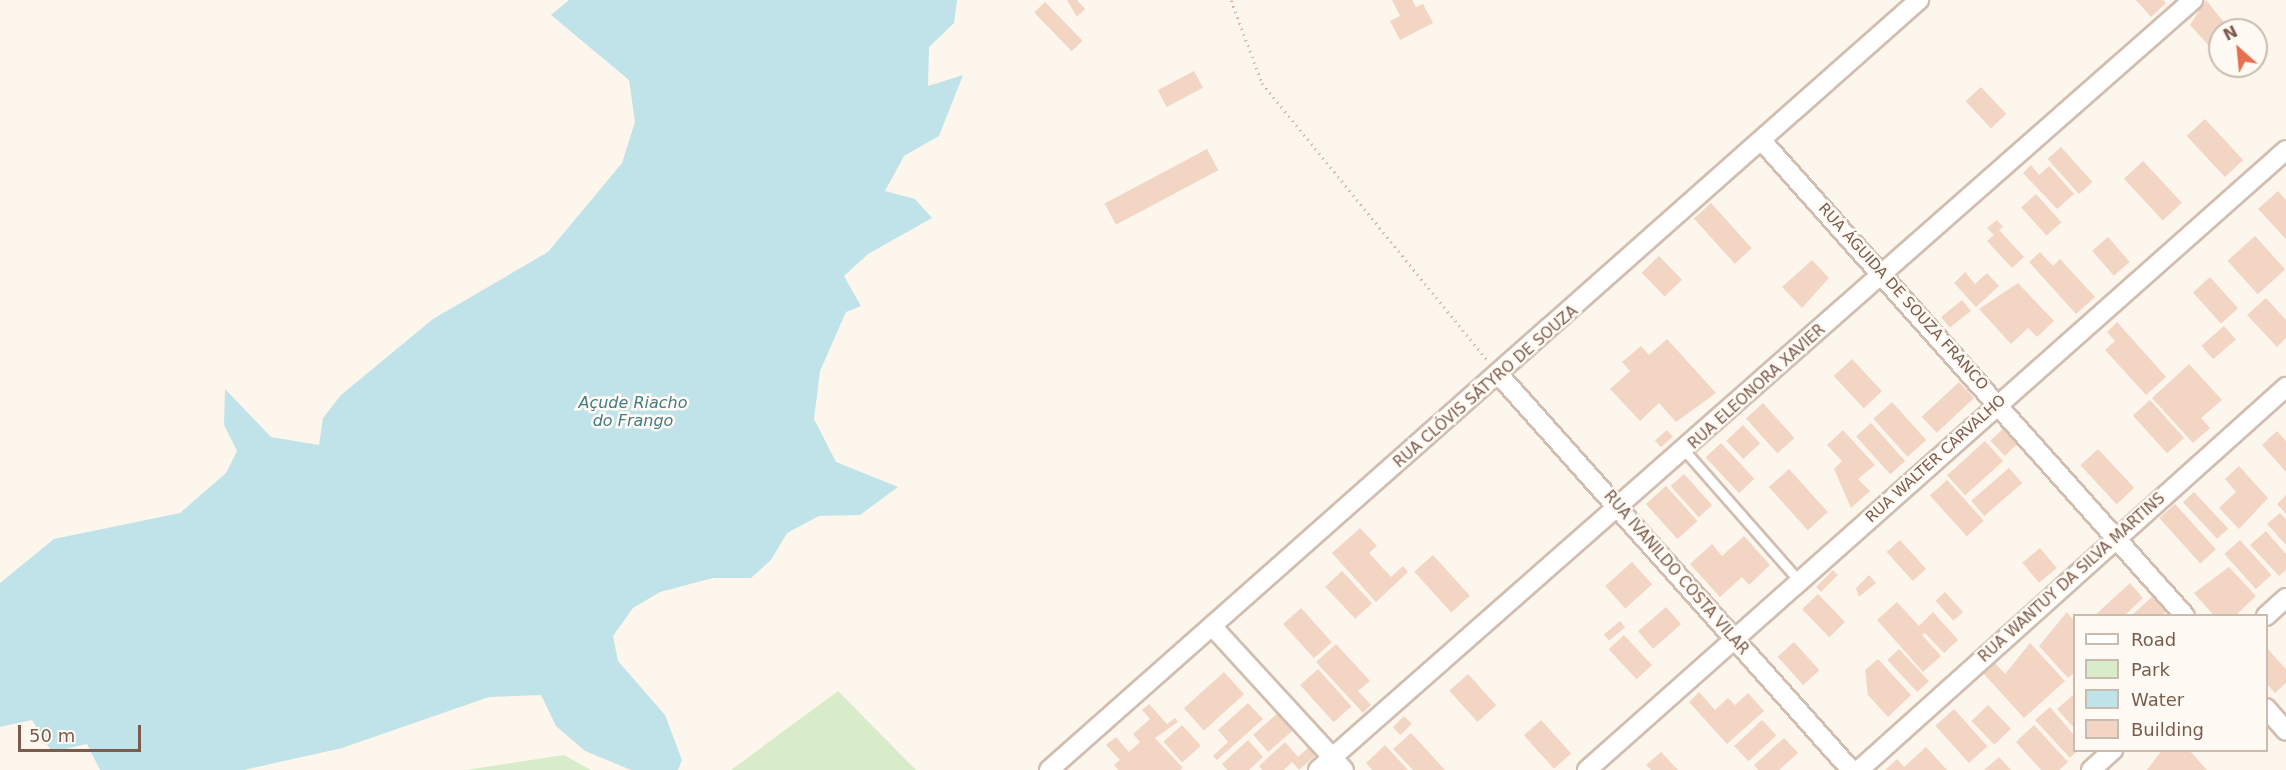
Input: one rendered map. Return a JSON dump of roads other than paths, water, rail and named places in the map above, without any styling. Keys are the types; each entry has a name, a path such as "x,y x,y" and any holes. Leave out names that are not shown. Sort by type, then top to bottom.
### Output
{"street":[{"name":"RUA CLÓVIS SÁTYRO DE SOUZA","path":"1049,770 1500,376 1919,0"},
{"name":"RUA ELEONORA XAVIER","path":"1318,770 1338,764 1620,508 2193,0"},
{"name":"RUA ÁGUIDA DE SOUZA FRANCO","path":"1762,141 2184,614"},
{"name":"RUA WALTER CARVALHO","path":"1587,770 1735,641 1998,403 2286,150"},
{"name":"RUA IVANILDO COSTA VILAR","path":"1500,376 1851,770"},
{"name":"RUA WANTUY DA SILVA MARTINS","path":"1859,770 2115,537 2286,387"},
{"path":"2267,614 2286,598"},
{"path":"1212,626 1338,764"},
{"path":"2268,710 2286,731"},
{"path":"2091,770 2111,752"}],"lane":[{"path":"1684,451 1800,582"}],"water":[{"name":"Açude Riacho do Frango","path":"569,0 957,0 954,23 929,47 928,86 963,75 939,136 904,156 885,191 915,199 932,218 868,254 844,276 861,306 846,312 820,371 814,419 836,462 898,487 860,515 819,516 787,533 771,560 751,578 713,578 660,592 633,608 613,636 618,661 665,715 682,760 678,770 631,770 585,751 556,726 541,695 489,697 342,748 244,770 100,770 87,744 52,752 32,720 0,727 0,583 54,539 180,513 226,473 237,451 224,425 225,389 271,437 319,445 323,418 341,395 433,319 548,252 622,163 635,122 629,80 551,15"}]}
